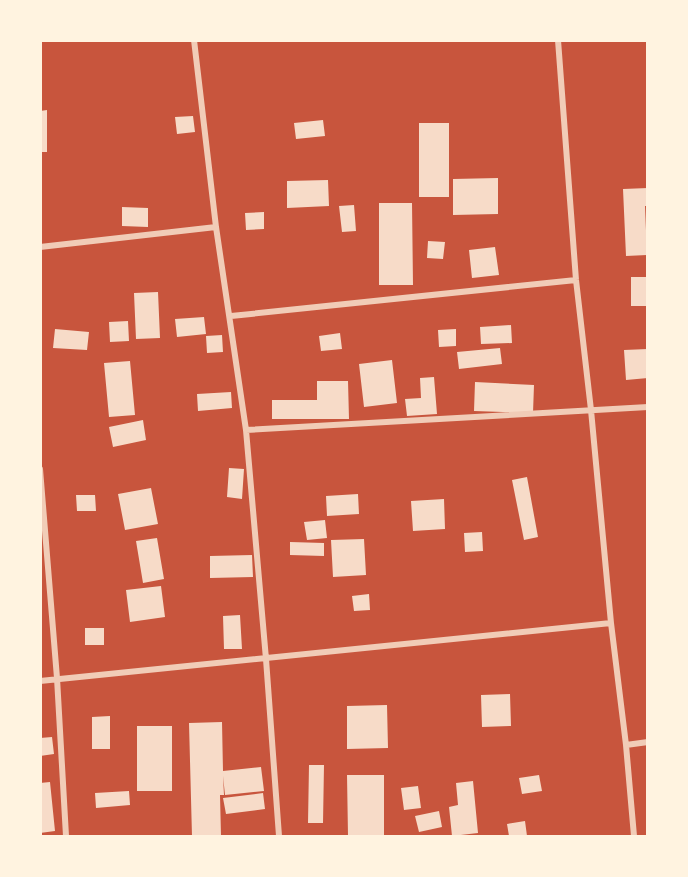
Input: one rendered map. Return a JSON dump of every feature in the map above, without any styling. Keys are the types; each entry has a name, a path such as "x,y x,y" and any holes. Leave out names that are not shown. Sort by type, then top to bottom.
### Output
{"street":[{"path":"194,40 216,226 246,430 279,837"},
{"path":"558,40 576,280 634,837"},
{"path":"40,247 216,226"},
{"path":"231,316 576,280"},
{"path":"246,430 648,406"},
{"path":"40,469 57,678 66,837"},
{"path":"40,681 610,623"},
{"path":"626,745 648,742"}],"building":[{"path":"47,110 47,152 40,152 40,111"},
{"path":"193,116 195,132 177,134 175,117"},
{"path":"323,120 325,136 296,139 294,123"},
{"path":"419,123 449,123 449,197 419,197"},
{"path":"498,178 498,214 453,215 453,179"},
{"path":"328,180 329,206 287,208 287,181"},
{"path":"648,188 648,206 645,206 647,255 626,256 623,189"},
{"path":"379,203 412,203 413,285 379,285"},
{"path":"354,205 356,231 342,232 339,206"},
{"path":"122,207 148,208 148,227 122,226"},
{"path":"264,212 264,229 246,230 245,213"},
{"path":"428,241 445,242 443,259 427,258"},
{"path":"495,247 499,275 472,278 469,250"},
{"path":"631,277 648,277 648,306 631,306"},
{"path":"158,292 160,338 136,339 134,293"},
{"path":"204,317 206,334 177,337 175,319"},
{"path":"128,321 129,341 110,342 109,322"},
{"path":"511,325 512,343 481,344 480,327"},
{"path":"55,329 89,332 87,350 53,348"},
{"path":"456,329 456,346 439,347 438,330"},
{"path":"340,333 342,349 321,351 319,336"},
{"path":"222,335 223,352 207,353 206,336"},
{"path":"500,348 502,364 459,369 457,352"},
{"path":"648,349 648,378 626,380 624,350"},
{"path":"392,360 397,403 364,407 359,364"},
{"path":"130,361 135,415 109,417 104,363"},
{"path":"434,377 437,414 407,416 405,399 421,398 420,378"},
{"path":"317,381 348,381 349,419 272,419 272,400 317,400"},
{"path":"475,382 534,385 533,413 474,411"},
{"path":"231,392 232,408 198,411 197,394"},
{"path":"143,420 146,440 113,447 109,427"},
{"path":"229,468 244,469 242,499 227,497"},
{"path":"527,477 538,537 524,540 512,480"},
{"path":"151,488 158,524 125,530 118,494"},
{"path":"358,494 359,514 327,516 326,496"},
{"path":"76,495 95,495 96,511 77,511"},
{"path":"444,499 445,529 413,531 411,501"},
{"path":"325,520 327,538 307,540 304,522"},
{"path":"482,532 483,551 465,552 464,533"},
{"path":"157,538 164,579 143,583 136,541"},
{"path":"364,539 366,575 333,577 331,540"},
{"path":"290,542 324,543 324,556 290,555"},
{"path":"252,555 253,577 210,578 210,556"},
{"path":"161,586 165,617 130,622 126,590"},
{"path":"369,594 370,610 354,611 352,596"},
{"path":"240,615 242,649 224,649 223,616"},
{"path":"85,628 104,628 104,645 85,645"},
{"path":"510,694 511,726 482,727 481,695"},
{"path":"387,705 388,748 347,749 347,706"},
{"path":"110,716 110,749 92,749 92,717"},
{"path":"222,722 223,771 261,767 264,791 225,795 223,776 224,795 220,795 221,836 192,836 189,723"},
{"path":"137,726 172,726 172,791 137,791"},
{"path":"52,737 54,754 40,756 40,738"},
{"path":"309,765 324,765 323,823 308,823"},
{"path":"347,775 384,775 384,836 348,836"},
{"path":"539,775 542,791 522,794 519,778"},
{"path":"473,781 478,833 452,836 449,807 458,805 456,783"},
{"path":"50,782 55,831 40,833 40,783"},
{"path":"418,786 421,808 404,810 401,788"},
{"path":"129,791 130,805 96,808 95,793"},
{"path":"263,793 265,809 226,814 223,798"},
{"path":"439,811 442,827 419,832 415,816"},
{"path":"525,821 527,836 509,836 507,824"}]}
